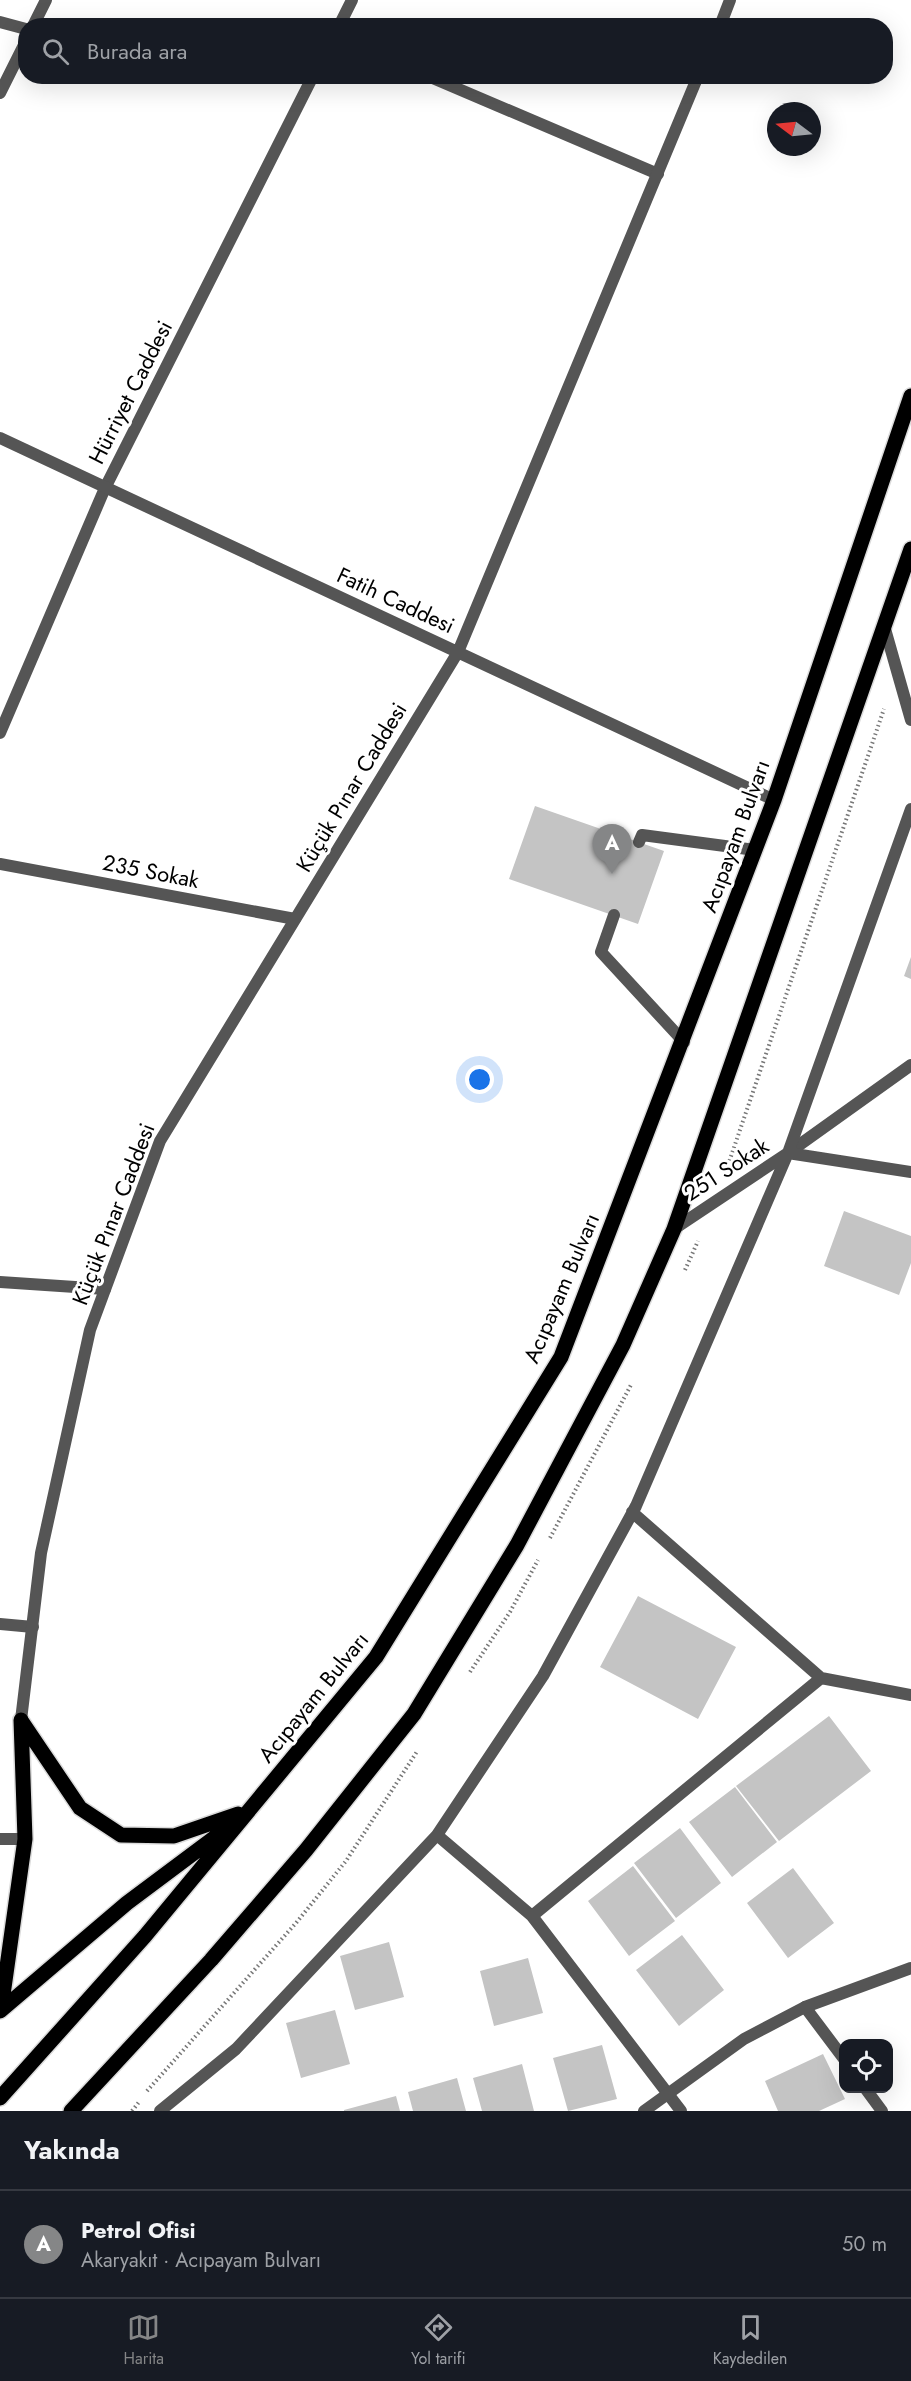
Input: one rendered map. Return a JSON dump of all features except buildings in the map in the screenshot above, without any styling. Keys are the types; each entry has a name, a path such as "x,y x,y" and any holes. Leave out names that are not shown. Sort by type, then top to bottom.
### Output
{"main road":[{"name":"Acıpayam Bulvarı","path":"0,2098 145,1936 376,1658 561,1357 684,1042 774,800 911,396"},
{"path":"71,2111 83,2104 212,1960 299,1859 414,1714 517,1545 623,1345 674,1229 911,549"},
{"path":"21,1720 80,1808 121,1835 174,1836 251,1809"},
{"path":"1,2010 25,1839 21,1720"},
{"path":"1,2010 127,1904 251,1809"}],"street":[{"path":"37,18 46,0"},
{"path":"343,18 352,0"},
{"path":"723,18 730,0"},
{"path":"0,22 18,27"},
{"path":"0,93 18,57"},
{"name":"Hürriyet Caddesi","path":"0,733 105,488 309,84"},
{"path":"447,84 658,174"},
{"name":"Küçük Pınar Caddesi","path":"21,1720 41,1553 90,1330 160,1141 458,652 695,84"},
{"name":"Fatih Caddesi","path":"0,438 774,800"},
{"path":"885,629 911,720"},
{"path":"160,2111 236,2049 438,1835 543,1676 632,1512 788,1153 911,808"},
{"path":"639,842 642,835 755,850"},
{"name":"235 Sokak","path":"0,864 295,919"},
{"path":"614,915 601,952 684,1042"},
{"path":"788,1153 911,1065"},
{"name":"251 Sokak","path":"674,1229 788,1153 911,1172"},
{"path":"0,1282 105,1289"},
{"path":"632,1512 820,1678 911,1695"},
{"path":"0,1624 33,1627"},
{"path":"532,1916 820,1678"},
{"path":"438,1835 532,1916 681,2111"},
{"path":"0,1839 25,1839"},
{"path":"644,2111 744,2039 805,2007 911,1968"},
{"path":"805,2007 839,2054"},
{"path":"869,2093 882,2111"}],"place":[{"name":"Petrol Ofisi","path":"612,874"}]}
